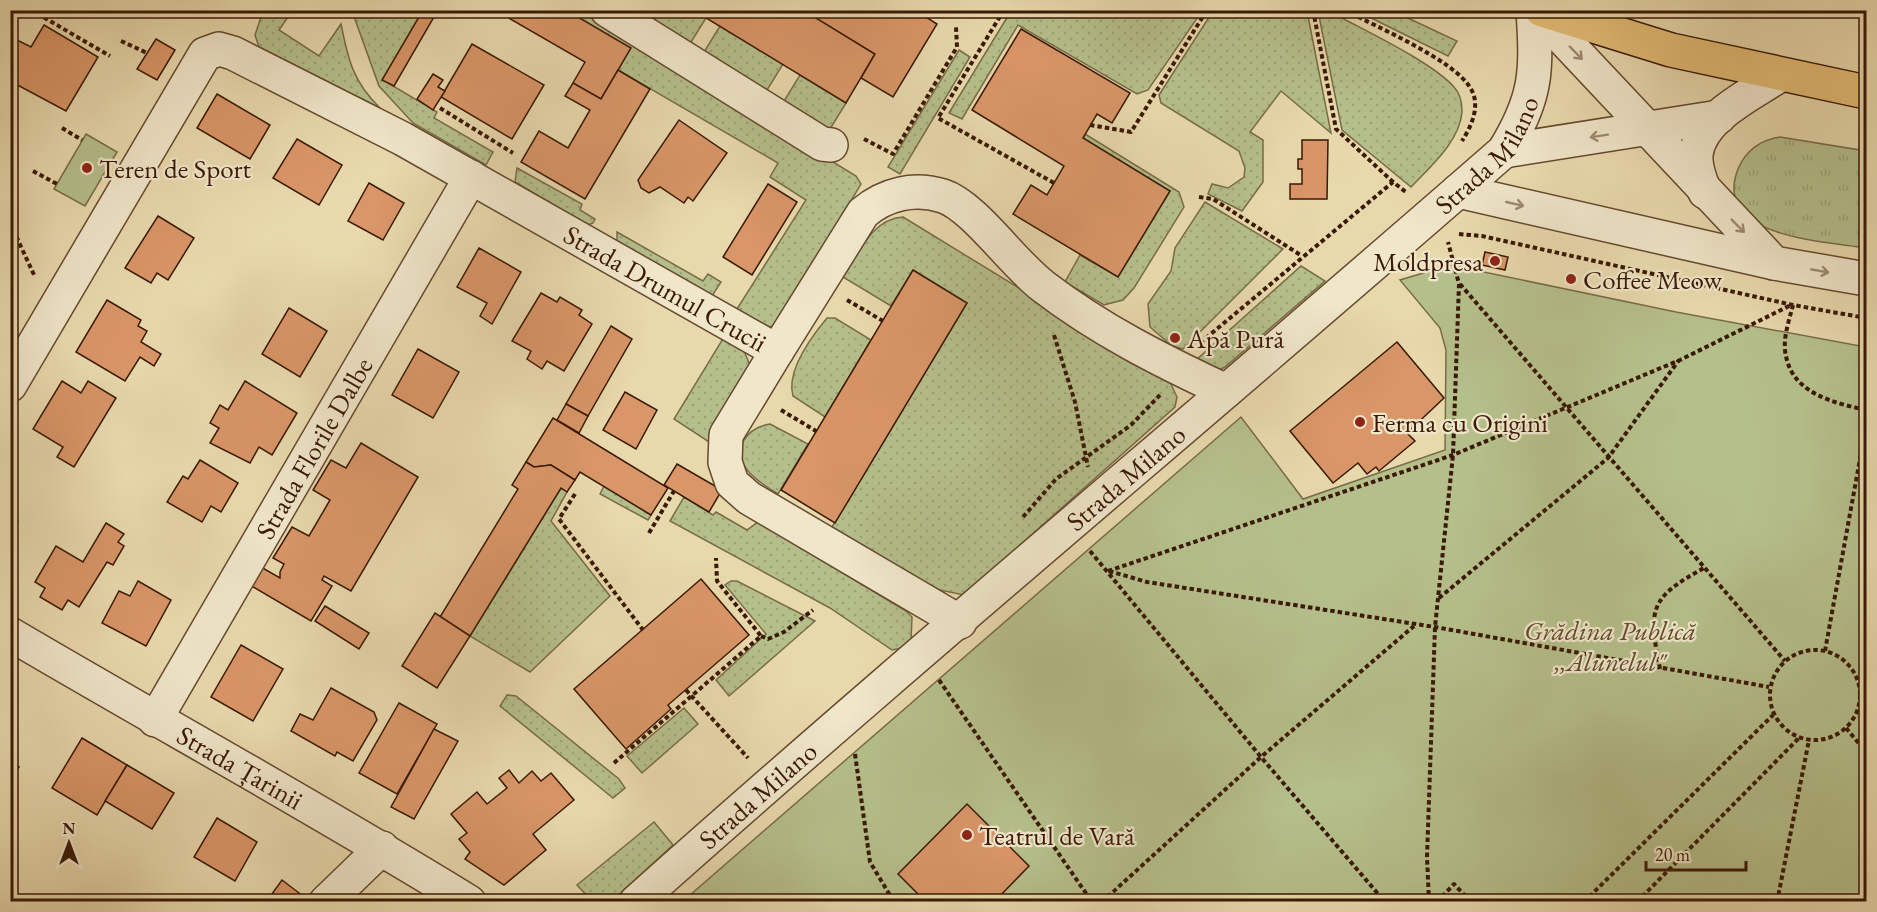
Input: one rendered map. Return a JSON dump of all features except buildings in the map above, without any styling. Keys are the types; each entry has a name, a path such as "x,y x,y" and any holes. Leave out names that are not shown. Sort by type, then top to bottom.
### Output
{"main road":[{"path":"1542,10 1671,50 1866,92"}],"street":[{"path":"607,10 822,144 843,140"},
{"path":"1534,10 1774,263"},
{"name":"Strada Milano","path":"636,902 770,782 960,622 1504,151 1520,125 1535,83 1534,10"},
{"name":"Strada Drumul Crucii","path":"63,295 205,54 219,49 234,53 393,133 777,351 726,435 725,462 732,483 749,498 960,622"},
{"path":"1705,192 1696,157 1699,144 1719,117 1780,75"},
{"path":"1504,151 1719,117"},
{"name":"Strada Florile Dalbe","path":"155,720 471,177"},
{"path":"1458,191 1774,263 1866,279"},
{"path":"777,351 863,213 878,200 896,194 924,193 944,196 965,208 1042,286 1117,336 1226,391"},
{"path":"10,385 63,295"},
{"name":"Strada Țarinii","path":"10,634 155,720 382,848 469,902"},
{"path":"326,902 382,848"}],"path":[{"path":"10,16 14,10"},
{"path":"31,10 110,56"},
{"path":"1004,10 939,118 1054,183"},
{"path":"1090,125 1131,132 1207,10"},
{"path":"1313,10 1336,129 1393,182 1411,195"},
{"path":"1345,10 1453,68 1472,89 1476,106 1470,129 1459,146"},
{"path":"843,140 893,154 957,48 956,27"},
{"path":"121,41 147,53"},
{"path":"440,108 513,153"},
{"path":"62,128 82,140"},
{"path":"33,171 57,184"},
{"path":"1019,522 1056,479 1131,425 1183,371 1190,351 1393,182"},
{"path":"1199,197 1213,199 1302,256"},
{"path":"10,223 36,279 63,295"},
{"path":"1455,234 1482,236 1793,305 1866,318"},
{"path":"1429,902 1427,857 1435,627 1453,455 1459,284 1447,235"},
{"path":"1459,284 1785,661"},
{"path":"1042,286 1075,402 1085,457 1097,503"},
{"path":"844,298 883,321"},
{"path":"1108,571 1453,455 1680,360 1793,305"},
{"path":"1793,305 1786,336 1785,356 1796,380 1822,397 1866,410"},
{"path":"1439,599 1608,458 1680,360"},
{"path":"776,407 816,431"},
{"path":"1825,651 1866,426"},
{"path":"649,533 674,491"},
{"path":"575,494 559,519 643,630"},
{"path":"1088,549 1385,902"},
{"path":"716,558 717,581 761,636 768,639 784,632 813,610"},
{"path":"1660,669 1653,626 1658,600 1669,589 1704,568"},
{"path":"1108,571 1147,582 1435,627 1769,687"},
{"path":"1102,902 1261,757 1415,625"},
{"path":"614,763 761,636"},
{"path":"1810,650 1825,651 1846,661 1853,670 1861,692 1860,707 1846,728 1823,740 1799,738 1782,728 1773,715 1769,687 1775,673 1796,653 1810,650"},
{"path":"932,670 1092,902"},
{"path":"686,690 770,782"},
{"path":"1860,707 1866,708"},
{"path":"1584,902 1773,715"},
{"path":"1846,728 1866,752"},
{"path":"1637,902 1799,738"},
{"path":"1777,902 1809,740"},
{"path":"854,750 870,862 894,902"},
{"path":"1437,902 1454,884 1471,902"}],"green space":[{"path":"648,10 693,11 706,18 688,47 642,20"},
{"path":"263,11 292,11 279,30 319,56 341,24 353,69 364,89 380,108 259,47 255,35"},
{"path":"352,11 423,11 383,80 437,112 434,118 493,152 486,165 413,123 379,86"},
{"path":"566,11 588,11 856,176 861,184 776,327 755,322 737,309 806,200 770,177 778,163 618,70"},
{"path":"1011,11 1202,11 1148,90 1137,94 1018,25 962,119 949,113"},
{"path":"1213,11 1307,11 1331,133 1281,91 1250,132 1263,140 1263,182 1242,211 1208,194 1212,184 1228,188 1244,177 1245,168 1239,151 1161,103 1159,95"},
{"path":"1318,11 1329,11 1413,56 1443,77 1458,92 1462,112 1456,133 1443,153 1411,187 1342,130"},
{"path":"1357,11 1393,11 1457,41 1448,56"},
{"path":"720,26 783,64 764,95 701,57"},
{"path":"959,50 970,57 900,174 888,167"},
{"path":"800,75 846,103 827,134 781,106"},
{"name":"Teren de Sport","path":"86,134 117,152 85,206 54,189"},
{"path":"1085,134 1179,192 1184,207 1134,288 1123,300 1104,305 1065,282 1080,255 1118,277 1170,191 1083,138"},
{"path":"1780,137 1866,151 1866,248 1776,232 1756,222 1741,209 1734,192 1741,162 1755,147"},
{"path":"517,168 582,204 580,210 595,219 593,223 588,225 515,182"},
{"path":"1205,202 1283,249 1183,349 1172,346 1150,327 1148,304 1171,271 1175,248"},
{"path":"903,217 1169,380 1177,397 1175,407 964,595 935,589 832,527 967,303 913,270 891,306 843,277 874,231 892,219"},
{"path":"617,232 703,281 708,274 721,282 712,296 617,241"},
{"name":"Grădina Publică ,,Alunelul\"","path":"1450,265 1676,312 1866,347 1866,901 682,902 1241,417 1303,499 1445,450 1446,350 1440,328 1400,280"},
{"path":"1301,266 1325,281 1225,367 1219,370 1195,361"},
{"path":"827,318 835,318 871,340 825,417 793,396 792,386 793,376 802,354"},
{"path":"724,337 743,349 751,367 712,444 674,419"},
{"path":"770,424 808,444 778,494 748,471 741,455 741,448 748,435"},
{"path":"604,486 651,515 648,520 600,494"},
{"path":"561,488 567,492 551,521 610,596 530,672 470,636"},
{"path":"684,497 713,515 716,512 747,530 758,522 906,611 912,617 911,641 902,648 892,650 830,608 670,521"},
{"path":"731,581 737,581 815,621 729,696 716,680 766,634 725,585"},
{"path":"507,695 516,696 619,779 625,788 613,798 500,706"},
{"path":"684,708 698,724 642,773 627,756"},
{"path":"654,822 673,845 612,901 592,901 577,885"}],"place":[{"name":"Teren de Sport","path":"87,168"},
{"name":"Moldpresa","path":"1495,261"},
{"name":"Coffee Meow","path":"1571,279"},
{"name":"Apă Pură","path":"1175,338"},
{"name":"Ferma cu Origini","path":"1360,422"},
{"name":"Teatrul de Vară","path":"967,835"}]}
